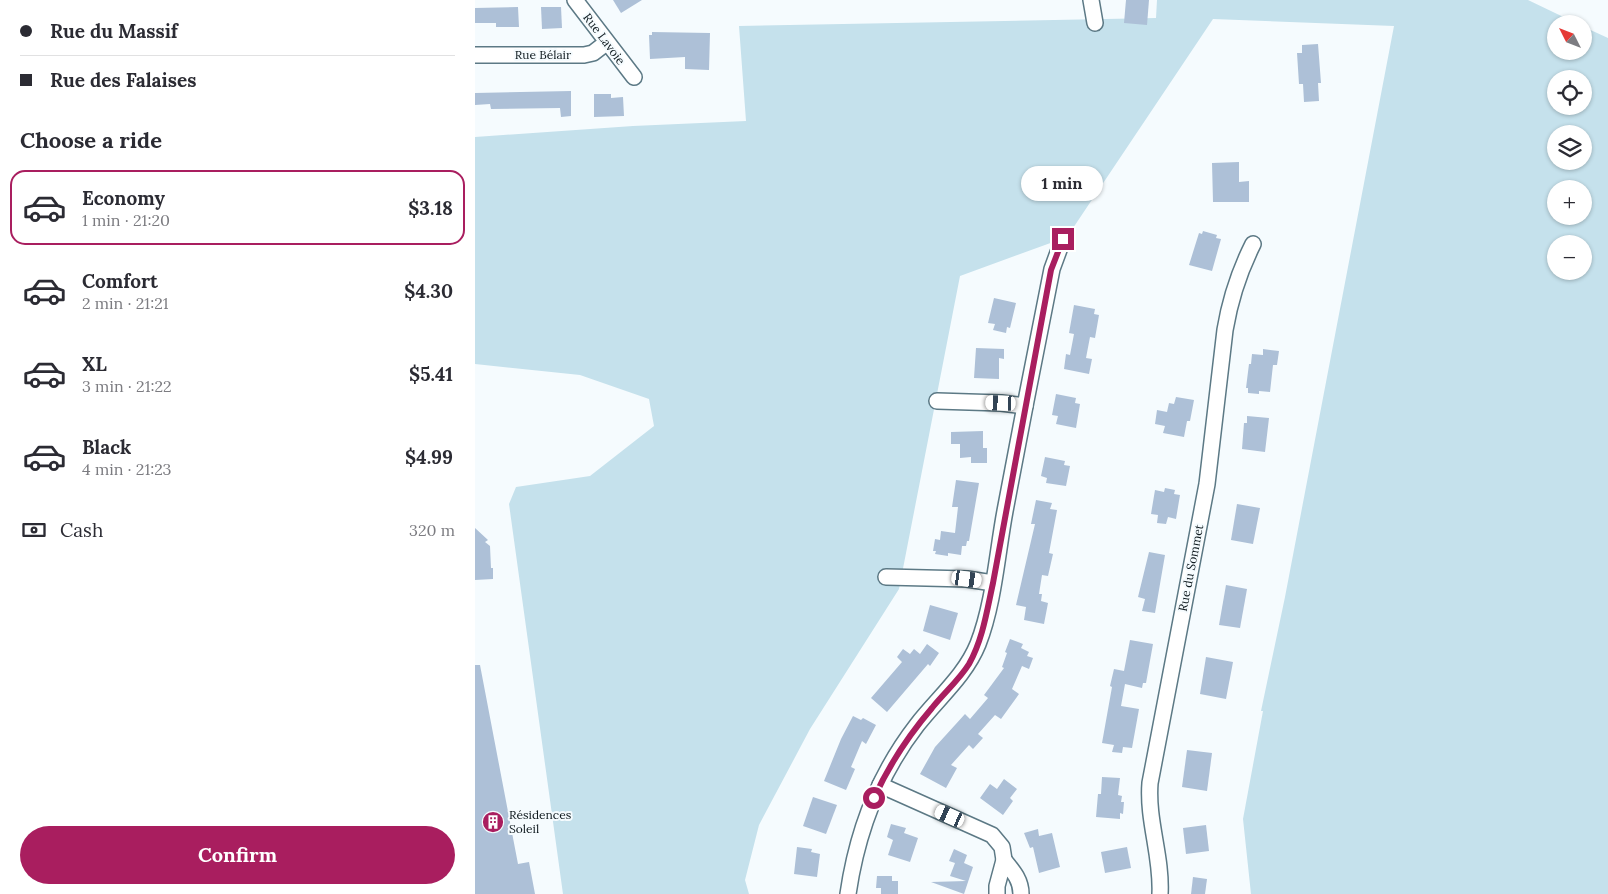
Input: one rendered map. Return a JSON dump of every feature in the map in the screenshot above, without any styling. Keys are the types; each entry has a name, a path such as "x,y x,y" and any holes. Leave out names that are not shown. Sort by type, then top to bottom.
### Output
{"street":[{"name":"Rue Lavoie","path":"575,0 633,77"},
{"path":"1091,0 1095,24"},
{"name":"Rue Bélair","path":"475,55 584,55 593,53 606,43"},
{"path":"848,894 860,836 880,785 903,744 968,665 979,642 993,583 1051,270 1063,239"},
{"name":"Rue du Sommet","path":"1160,894 1160,874 1149,813 1150,782 1207,484 1229,308 1240,270 1253,244"},
{"path":"937,401 1001,403 1025,406"},
{"path":"885,577 967,579 993,583"},
{"path":"880,785 992,835 1002,846 1004,860 997,886 997,894"},
{"path":"1004,860 1015,873 1020,884 1021,894"}],"shaded area":[{"path":"1157,0 1528,0 1559,15 1547,15 1547,60 1593,60 1593,31 1608,38 1608,894 1251,894 1243,819 1263,711 1261,711 1285,597 1394,26 1213,19 1067,237 960,276 899,589 810,729 759,825 745,880 749,894 563,894 509,504 516,487 590,476 654,426 649,399 580,375 475,364 475,137 633,126 746,121 739,26 1156,18"}],"building":[{"path":"613,0 642,0 621,13"},
{"path":"1126,0 1149,0 1147,25 1124,23"},
{"path":"518,7 519,27 496,27 496,23 475,23 475,8"},
{"path":"541,7 561,7 562,28 542,29"},
{"path":"652,32 710,33 709,70 685,69 685,57 650,59 649,35 652,35"},
{"path":"1318,44 1321,83 1318,83 1319,101 1304,102 1303,84 1299,84 1297,53 1302,53 1302,45"},
{"path":"571,91 571,116 561,117 560,108 491,109 490,104 475,105 475,93"},
{"path":"594,94 611,94 611,98 623,97 624,116 594,117"},
{"path":"1239,162 1239,182 1249,181 1249,202 1213,202 1212,163"},
{"path":"1203,231 1217,235 1216,238 1221,239 1212,271 1189,265 1199,233 1202,234"},
{"path":"994,298 1016,303 1010,328 1007,327 1006,333 993,330 995,324 988,323"},
{"path":"1074,305 1095,309 1094,314 1099,315 1095,338 1090,337 1086,358 1092,359 1089,374 1064,369 1066,354 1070,355 1074,334 1069,333"},
{"path":"976,348 1004,349 1004,359 999,358 999,379 974,378"},
{"path":"1263,349 1279,351 1277,365 1273,365 1270,392 1248,393 1248,388 1246,388 1252,354 1263,355"},
{"path":"1056,394 1076,398 1075,403 1080,404 1076,428 1056,424 1058,416 1052,415"},
{"path":"1176,397 1194,400 1190,421 1187,421 1184,437 1163,433 1165,426 1155,424 1157,410 1167,412 1169,403 1174,404"},
{"path":"1247,416 1269,418 1265,452 1242,449 1244,423 1247,423"},
{"path":"983,431 983,448 987,448 987,463 971,463 971,457 960,458 960,444 951,444 951,432"},
{"path":"1045,457 1065,461 1064,465 1070,466 1066,486 1046,483 1047,478 1041,476"},
{"path":"956,480 979,483 969,541 967,541 966,546 962,546 961,555 935,554 936,551 933,551 935,539 940,540 941,531 955,533 958,507 952,507"},
{"path":"1165,488 1175,490 1174,494 1180,495 1176,519 1168,517 1166,524 1157,523 1158,515 1151,514 1155,490 1164,492"},
{"path":"1036,500 1052,503 1050,509 1057,510 1049,553 1053,554 1048,576 1042,575 1039,594 1042,594 1041,601 1048,603 1044,624 1024,620 1026,607 1016,605 1035,524 1031,524"},
{"path":"1237,504 1260,508 1253,544 1231,540"},
{"path":"475,528 488,540 485,542 490,546 493,579 475,580"},
{"path":"1149,552 1165,555 1155,613 1142,611 1145,599 1138,597"},
{"path":"1226,585 1247,589 1240,628 1219,625"},
{"path":"930,605 958,613 950,640 923,631"},
{"path":"1010,639 1023,644 1021,648 1029,652 1027,656 1033,658 1029,669 1022,666 1012,689 1019,694 1001,719 995,715 978,734 983,738 973,749 969,745 951,765 957,768 946,788 920,774 935,747 965,714 970,719 988,698 984,695 1004,668 1002,667 1007,653 1005,652"},
{"path":"1130,640 1153,644 1146,683 1143,683 1142,688 1125,684 1121,706 1139,709 1132,748 1123,747 1122,753 1112,752 1114,745 1102,743 1112,687 1110,686 1114,669 1124,671"},
{"path":"927,644 939,653 930,666 928,664 887,712 871,698 902,662 897,657 903,649 910,654 914,649 920,654"},
{"path":"1206,657 1233,662 1226,699 1200,694"},
{"name":"Résidences Soleil","path":"475,665 480,665 518,864 529,862 535,894 475,894"},
{"path":"853,716 861,720 863,718 876,725 866,744 862,741 851,767 855,769 846,790 824,781 841,739"},
{"path":"1187,750 1212,753 1207,791 1182,787"},
{"path":"1102,777 1120,778 1118,795 1122,796 1121,802 1124,802 1123,814 1120,813 1120,819 1096,817 1098,794 1101,794"},
{"path":"1004,779 1017,789 1010,798 1013,801 1003,815 980,798 990,784 997,789"},
{"path":"813,797 837,805 826,834 803,826"},
{"path":"891,824 906,828 904,833 918,838 910,862 888,855 893,840 887,837"},
{"path":"1206,825 1209,851 1186,854 1183,828"},
{"path":"1038,829 1039,836 1052,833 1060,867 1039,873 1033,847 1030,848 1024,833"},
{"path":"797,847 812,849 811,852 820,854 817,877 794,874"},
{"path":"1127,847 1131,868 1105,873 1101,852"},
{"path":"954,849 967,855 964,863 973,867 964,894 931,882 966,881 950,876 955,863 949,861"},
{"path":"877,876 892,876 892,881 898,881 898,894 881,894 881,888 876,888"},
{"path":"1193,877 1207,879 1205,894 1191,894"}],"place":[{"name":"Résidences Soleil","path":"493,822"}],"route":[{"path":"874,798 890,765 903,744 961,675 979,642 993,583 1051,270 1063,239"}]}
